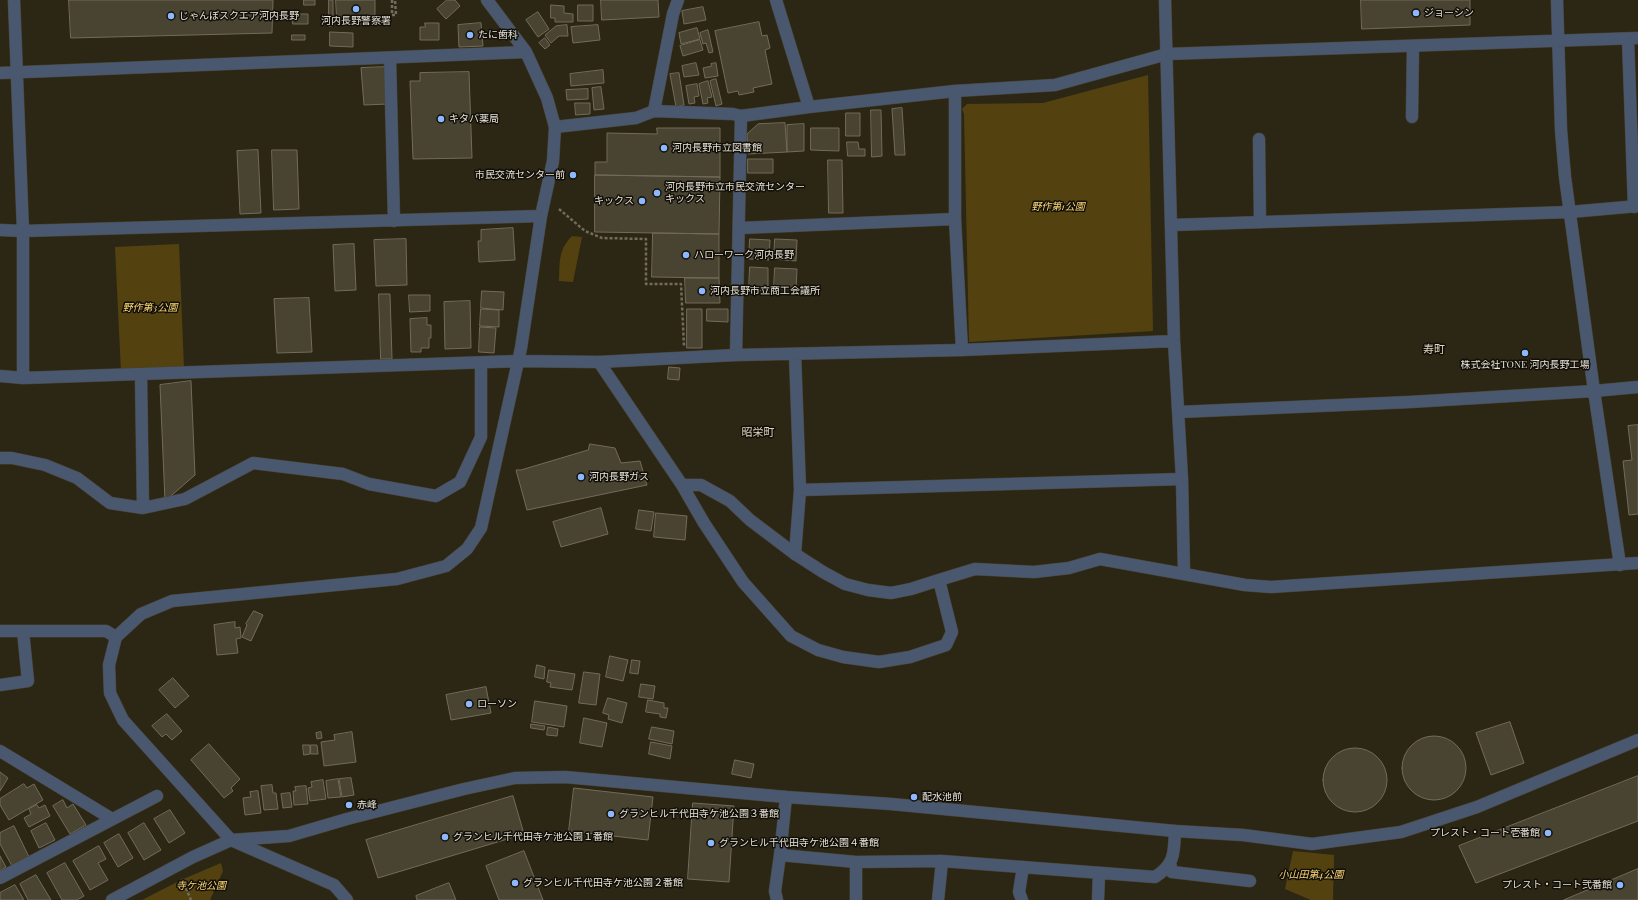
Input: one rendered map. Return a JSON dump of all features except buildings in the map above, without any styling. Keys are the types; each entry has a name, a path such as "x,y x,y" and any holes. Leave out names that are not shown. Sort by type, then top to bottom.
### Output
{"street":[{"path":"14,0 23,231 23,378"},
{"path":"347,900 334,885 231,840 123,720 110,693 109,665 116,637 141,614 172,601 397,579 446,566 468,549 481,528 519,361 552,161 555,127 547,98 526,52 487,0"},
{"path":"654,111 673,14 678,0"},
{"path":"776,0 809,107"},
{"path":"1165,0 1174,341 1182,479 1184,573"},
{"path":"1557,0 1561,130 1565,177 1594,391 1620,564"},
{"path":"555,127 636,118 654,111 733,114 741,116 955,91 1055,85 1167,54 1633,38 1636,207 1570,212 1172,225"},
{"path":"1412,117 1413,46"},
{"path":"0,73 526,52"},
{"path":"390,58 394,221"},
{"path":"955,91 955,218 962,350"},
{"path":"736,355 740,228 741,116"},
{"path":"1259,139 1260,222"},
{"path":"0,230 23,231 542,216"},
{"path":"740,228 955,218"},
{"path":"0,376 23,378 141,375 519,361 599,362 736,355 962,350 1174,341"},
{"path":"795,354 800,490 795,554"},
{"path":"599,362 682,485 704,523 744,582 791,636 818,650 843,657 879,662 910,657 946,645 952,632 939,580"},
{"path":"0,458 12,458 45,465 77,478 110,503 143,508 185,499 253,463 343,474 369,484 436,496 460,482 481,438 481,363"},
{"path":"141,375 143,508"},
{"path":"1179,412 1402,402 1594,391 1638,387"},
{"path":"800,490 1182,479"},
{"path":"682,485 701,485 730,501 750,520 795,554 845,584 868,590 891,593 911,589 975,568 1034,572 1069,568 1100,559 1245,585 1271,587 1638,563"},
{"path":"0,631 106,631 116,637"},
{"path":"0,686 28,681 23,631"},
{"path":"112,900 193,857 231,840 290,836 347,819 464,789 515,778 565,777 786,797 891,804 1175,831 1243,835 1312,844 1401,832 1477,807 1638,740"},
{"path":"0,751 112,819"},
{"path":"0,878 157,796"},
{"path":"777,900 775,891 786,797"},
{"path":"780,855 856,862 942,861 1155,877 1164,871 1174,857 1175,831"},
{"path":"938,900 942,861"},
{"path":"856,862 856,900"},
{"path":"1170,863 1172,872 1250,881"},
{"path":"1022,867 1019,892 1022,900"},
{"path":"1098,900 1099,873"}],"path":[{"path":"392,0 392,15 396,15 395,0"},
{"path":"559,209 585,231 602,238 646,239 646,284 681,284 684,358"},
{"path":"182,879 191,900"}],"green space":[{"name":"野作第1公園","path":"1148,75 1153,331 969,342 964,114 962,109 967,104 1043,103"},
{"path":"572,236 582,237 573,282 559,281 562,251 567,241"},
{"name":"野作第3公園","path":"179,244 184,369 121,372 115,247"},
{"name":"小山田第4公園","path":"1293,851 1334,855 1333,900 1311,900 1285,889"},
{"name":"寺ケ池公園","path":"221,863 223,871 210,900 142,900 181,880"}],"place":[{"name":"河内長野警察署","path":"356,9"},
{"name":"ジョーシン","path":"1416,13"},
{"name":"じゃんぼスクエア河内長野","path":"171,16"},
{"name":"たに歯科","path":"470,35"},
{"name":"キタバ薬局","path":"441,119"},
{"name":"河内長野市立図書館","path":"664,148"},
{"name":"市民交流センター前","path":"573,175"},
{"name":"河内長野市立市民交流センター キックス","path":"657,193"},
{"name":"キックス","path":"642,201"},
{"name":"ハローワーク河内長野","path":"686,255"},
{"name":"河内長野市立商工会議所","path":"702,291"},
{"name":"株式会社TONE 河内長野工場","path":"1525,353"},
{"name":"河内長野ガス","path":"581,477"},
{"name":"ローソン","path":"469,704"},
{"name":"配水池前","path":"914,797"},
{"name":"赤峰","path":"349,805"},
{"name":"グランヒル千代田寺ケ池公園３番館","path":"611,814"},
{"name":"プレスト・コート壱番館","path":"1548,833"},
{"name":"グランヒル千代田寺ケ池公園１番館","path":"445,837"},
{"name":"グランヒル千代田寺ケ池公園４番館","path":"711,843"},
{"name":"グランヒル千代田寺ケ池公園２番館","path":"515,883"},
{"name":"プレスト・コート弐番館","path":"1620,885"}],"district":[{"name":"寿町","path":"1434,350"},
{"name":"昭栄町","path":"758,433"}]}
